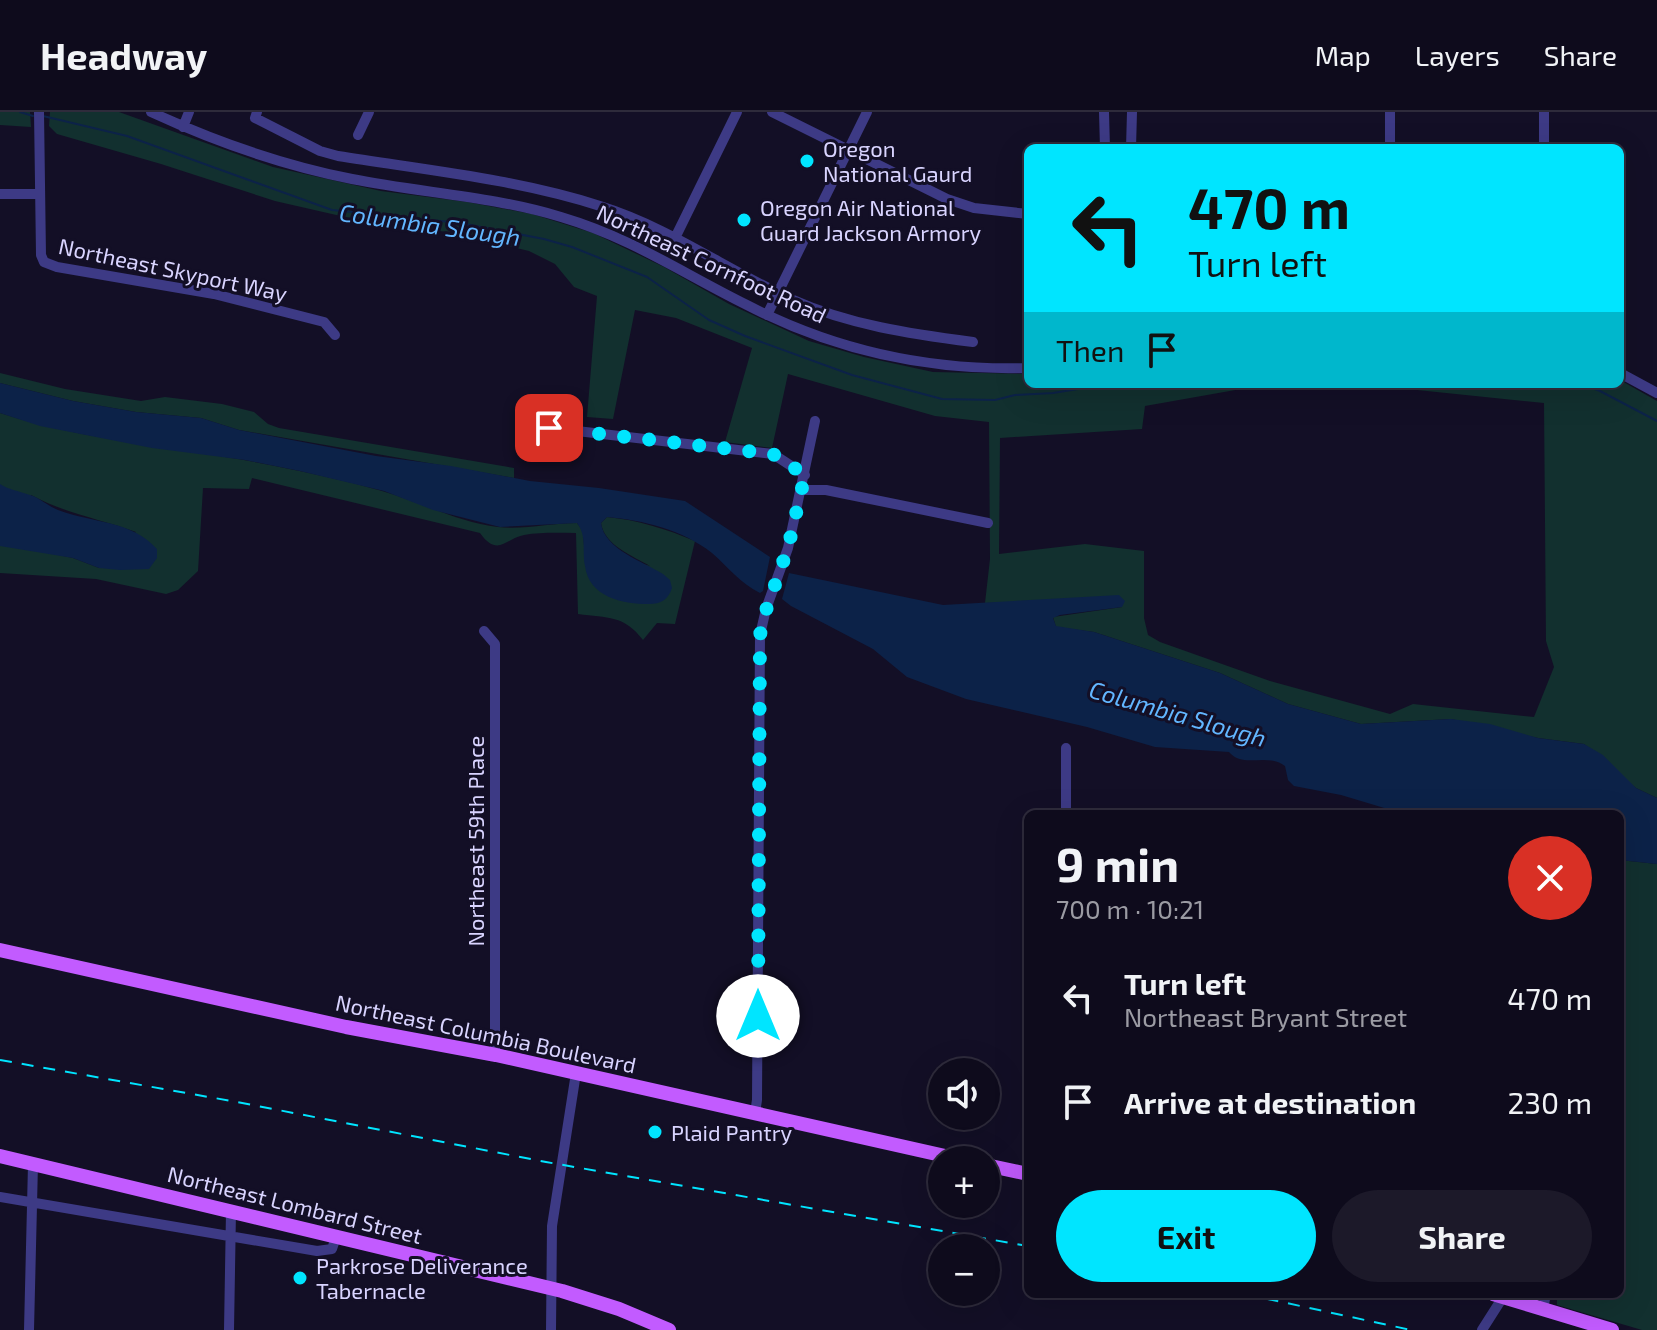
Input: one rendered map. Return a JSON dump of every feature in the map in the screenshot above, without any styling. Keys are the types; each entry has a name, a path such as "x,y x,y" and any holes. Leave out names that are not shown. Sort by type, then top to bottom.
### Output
{"main road":[{"name":"Northeast Columbia Boulevard","path":"0,950 346,1027 495,1055 928,1152"},
{"name":"Northeast Lombard Street","path":"0,1156 551,1288 619,1309 669,1330"},
{"path":"1000,1168 1024,1173"},
{"path":"1508,1298 1612,1330"}],"street":[{"path":"0,194 40,194 39,112"},
{"name":"Northeast Cornfoot Road","path":"151,112 248,153 333,175 492,200 563,217 613,235 767,315 828,340 885,355 962,367 1024,368"},
{"path":"183,127 189,112"},
{"path":"358,135 369,112"},
{"path":"675,238 737,112"},
{"path":"772,112 947,199 974,208 1024,214"},
{"path":"767,315 867,112"},
{"path":"1104,112 1105,144"},
{"path":"1131,144 1132,112"},
{"path":"1390,112 1390,144"},
{"path":"1544,112 1544,144"},
{"path":"256,115 320,151 338,156 532,188 600,206 675,238 777,293 869,326 973,342"},
{"name":"Northeast Skyport Way","path":"40,194 41,255 44,262 57,267 214,294 324,322 335,335"},
{"path":"1624,375 1657,393"},
{"path":"755,1113 760,635 788,548 815,421"},
{"path":"526,425 773,454 805,475"},
{"path":"801,490 826,490 988,523"},
{"name":"Northeast 59th Place","path":"484,631 495,644 495,1055"},
{"path":"1066,748 1066,810"},
{"path":"551,1330 553,1214 576,1073"},
{"path":"29,1330 33,1164"},
{"path":"0,1197 324,1252 332,1249 336,1237"},
{"path":"229,1330 231,1211"},
{"path":"1482,1330 1497,1298"},
{"path":"1543,1309 1545,1298"}],"green space":[{"path":"0,112 30,112 31,127 0,125"},
{"path":"50,112 119,112 273,167 381,191 532,214 593,233 664,267 729,304 809,341 864,357 933,372 1024,374 1024,388 1241,388 1145,406 1142,429 1000,438 999,554 1085,544 1144,551 1144,618 1148,635 1270,681 1390,714 1413,704 1534,717 1554,667 1546,641 1544,403 1398,388 1624,388 1624,382 1657,401 1657,798 1636,788 1584,744 1538,738 1451,719 1361,724 1288,704 1220,673 1094,632 1056,627 1053,617 1122,607 985,603 990,559 989,422 935,416 788,374 772,448 725,442 752,348 676,318 635,310 613,419 587,417 597,296 574,287 555,264 529,251 449,232 380,225 275,201 57,134 49,126"},
{"path":"0,373 65,389 141,401 165,397 222,404 254,412 268,424 279,428 514,468 514,478 239,430 201,418 136,412 73,401 0,383"},
{"path":"0,413 68,431 329,477 498,527 577,523 583,531 584,545 650,566 613,544 601,523 607,517 652,526 695,541 675,624 657,623 643,640 622,622 578,614 576,533 524,535 497,545 480,533 252,478 249,489 203,488 198,571 178,590 166,594 96,579 0,573","holes":["31,495 69,511 136,532 99,568 73,558 30,549"]},
{"path":"1624,860 1657,864 1657,1330 1642,1330 1557,1305 1557,1298 1624,1298"}],"water":[{"path":"0,383 136,412 201,418 239,430 376,456 530,481 685,501 770,557 763,591 760,593 746,584 712,553 676,532 607,517 601,523 609,540 626,554 663,574 670,580 672,588 664,600 657,603 618,600 600,592 588,577 583,538 577,523 500,527 433,510 384,491 300,471 245,460 152,448 40,426 0,413"},
{"path":"0,484 34,496 58,510 135,532 157,549 157,558 149,569 120,570 99,568 73,558 0,546"},
{"path":"789,573 943,605 1119,595 1125,601 1122,607 1060,615 1053,618 1056,626 1094,632 1220,673 1288,704 1361,724 1451,719 1490,724 1538,738 1584,744 1603,755 1636,788 1657,798 1657,864 1624,860 1624,810 1391,810 1341,795 1294,786 1288,780 1285,766 1271,760 1241,759 1229,752 1155,747 1087,727 966,699 907,677 873,649 782,599"}],"waterway":[{"name":"Columbia Slough","path":"20,112 33,116"},
{"name":"Columbia Slough","path":"43,116 127,136 332,210 460,223 572,247 647,277 709,320 745,336 852,375 942,399 995,400 1084,388"},
{"name":"Columbia Slough","path":"1592,388 1657,421"}],"railway":[{"path":"0,1060 546,1162 1024,1245"},
{"path":"1263,1298 1411,1330"}],"place":[{"name":"Oregon National Gaurd","path":"807,161"},
{"name":"Oregon Air National Guard Jackson Armory","path":"744,220"},
{"name":"Plaid Pantry","path":"655,1132"},
{"name":"Parkrose Deliverance Tabernacle","path":"300,1278"}],"route":[{"path":"549,428 773,454 805,475 788,548 760,635 758,1016"}]}
